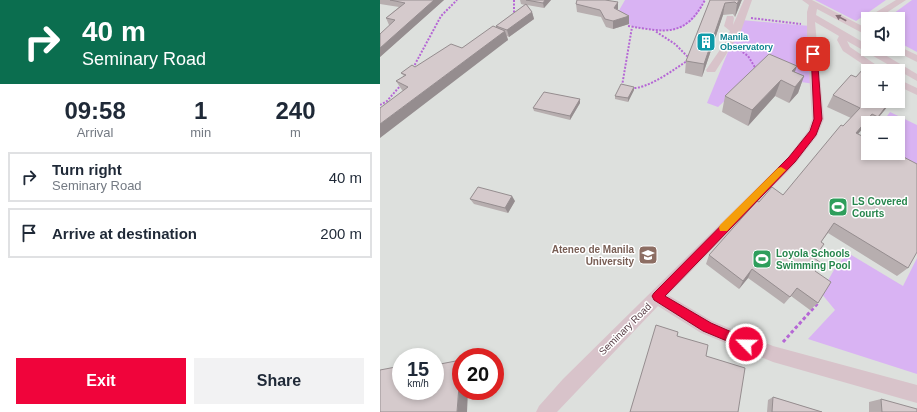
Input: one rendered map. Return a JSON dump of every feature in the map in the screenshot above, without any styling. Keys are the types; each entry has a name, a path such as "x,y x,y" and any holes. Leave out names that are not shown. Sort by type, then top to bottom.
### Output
{"lane":[{"path":"711,70 736,31 748,0"},
{"path":"882,12 902,0"},
{"path":"811,12 861,29"},
{"path":"811,12 844,35 917,78"},
{"name":"Seminary Road","path":"545,412 569,385 792,160 813,133 818,119 818,108 811,12"},
{"path":"730,18 728,26 736,31"},
{"path":"844,35 842,40 846,49 869,64"},
{"path":"905,53 917,59"},
{"path":"905,86 917,92"},
{"path":"657,296 707,327 773,354 917,394"}],"path":[{"path":"412,69 442,16 457,0"},
{"path":"514,0 514,13"},
{"path":"628,26 655,31 672,30 688,25 696,17 704,5 705,0"},
{"path":"742,17 811,12"},
{"path":"632,27 621,86 638,89 665,75 690,58 675,44 655,31"},
{"path":"729,44 748,56 756,70"},
{"path":"380,105 387,101 404,80"},
{"path":"773,354 818,302 816,301"}],"shaded area":[{"name":"Ateneo de Manila University","path":"380,0 917,0 917,412 380,412"},
{"path":"625,0 705,0 695,17 689,23 682,27 667,31 633,27 617,14"},
{"path":"815,0 886,0 869,12 861,12 861,18 856,21"},
{"path":"912,0 917,0 917,52 905,46 905,12 896,12"},
{"path":"741,20 810,26 815,84 794,81 761,67 718,107 707,103"},
{"path":"890,112 898,116 887,116"},
{"path":"905,119 917,125 917,171 896,160 905,160"},
{"path":"848,253 903,286 917,258 917,374 808,339 835,310 821,293 835,268"}],"building":[{"path":"390,0 434,0 380,48 380,34 395,20 386,18 405,3"},
{"path":"526,0 545,0 543,3"},
{"path":"577,0 605,0 618,2 614,8 629,16 613,21 605,19 600,10 576,4"},
{"name":"Manila Observatory","path":"710,0 739,0 737,4 735,2 725,3 704,64 686,61"},
{"path":"526,4 532,12 507,30 496,26"},
{"path":"493,26 505,31 380,124 380,108 408,87 396,81 406,75 401,73 412,65 415,67 451,44 462,48"},
{"path":"769,54 797,66 792,71 804,76 795,87 781,80 752,110 725,96"},
{"path":"861,71 861,108 885,108 879,116 872,114 870,116 861,116 861,127 856,133 861,136 861,160 905,160 905,158 917,164 917,252 908,268 834,223 821,242 824,244 814,258 821,263 815,271 831,282 818,303 797,288 790,297 752,269 743,281 709,255 757,201 759,202 772,187 783,195 841,125 843,126 860,108 833,95 851,75 856,77"},
{"path":"621,84 634,87 628,98 615,96"},
{"path":"544,92 580,99 570,116 533,108"},
{"path":"478,187 512,196 505,208 470,199"},
{"path":"656,325 678,332 677,336 708,345 706,356 745,368 738,412 630,412"},
{"path":"452,362 452,400 458,400 457,412 380,412 380,370 392,368 392,400 444,400 444,363"},
{"path":"773,397 822,412 772,412"},
{"path":"881,399 917,409 917,412 882,412"}],"slow traffic":[{"path":"724,228 781,170"}],"place":[{"name":"Manila Observatory","path":"706,42"},
{"name":"LS Covered Courts","path":"838,207"},
{"name":"Ateneo de Manila University","path":"648,255"},
{"name":"Loyola Schools Swimming Pool","path":"762,259"}],"route":[{"path":"746,344 707,327 657,296 792,160 813,133 818,119 818,102 813,54"}]}
